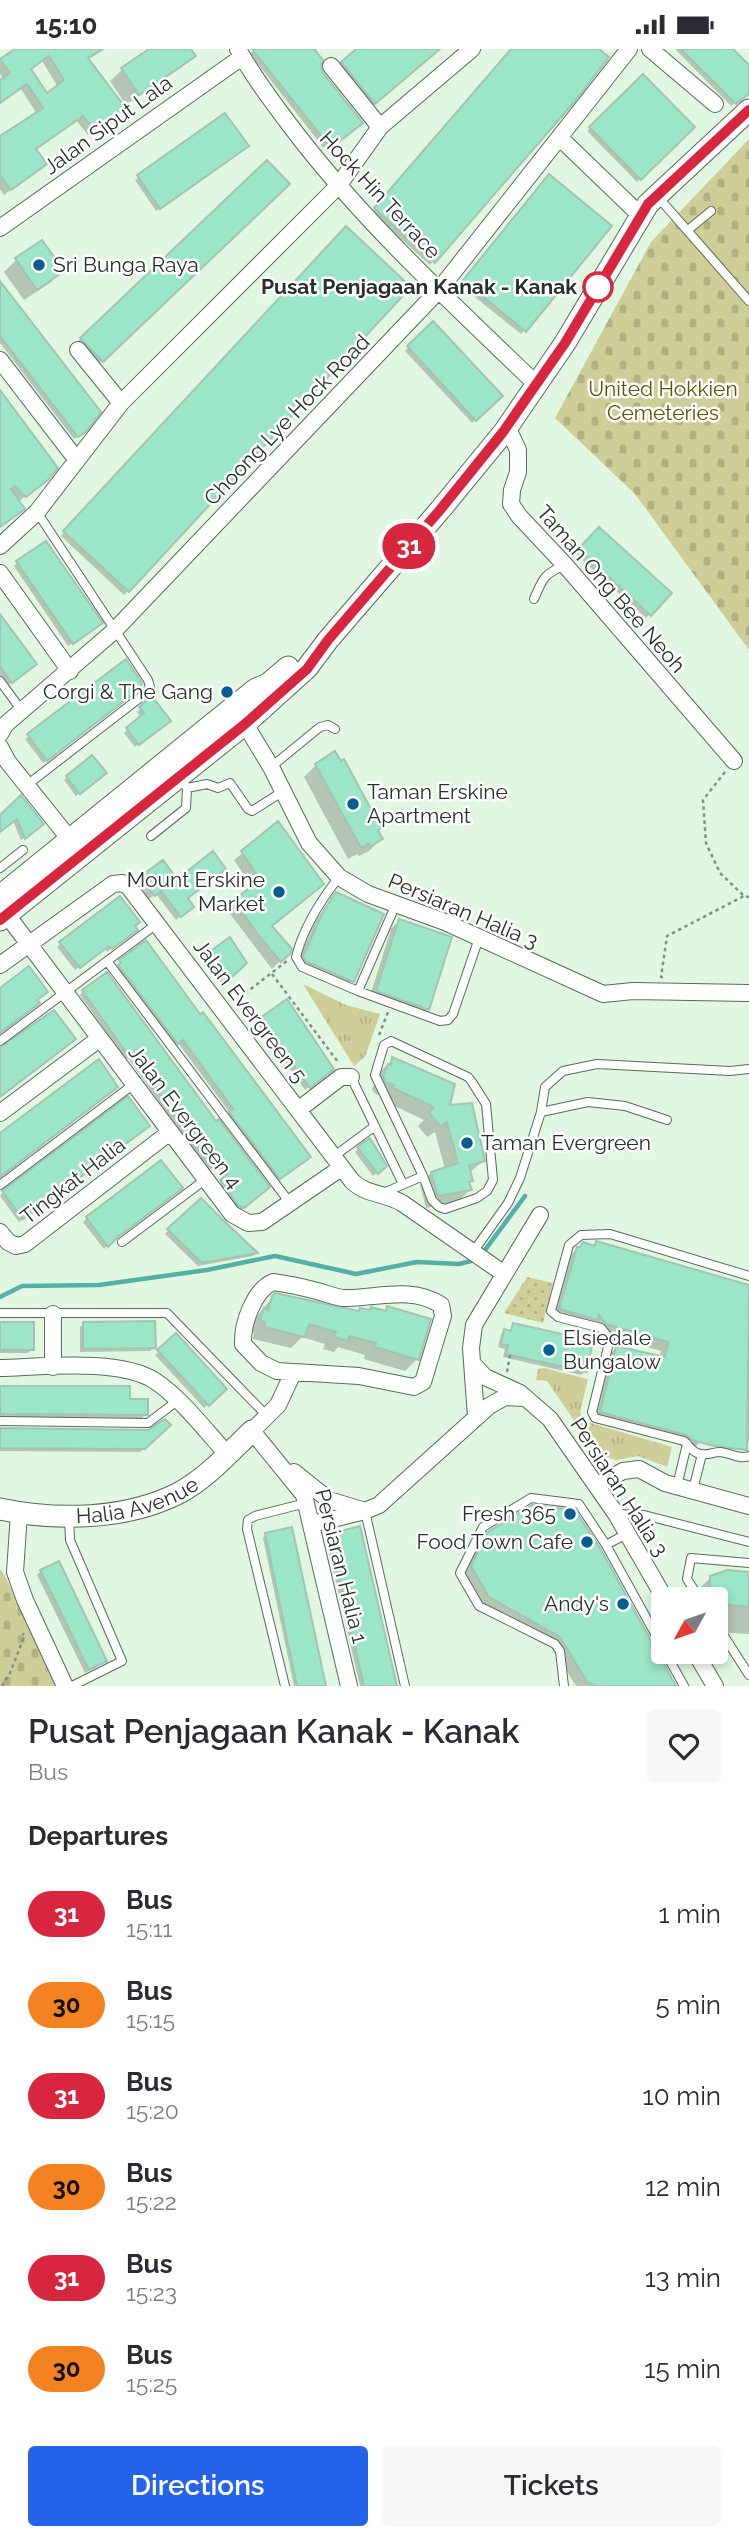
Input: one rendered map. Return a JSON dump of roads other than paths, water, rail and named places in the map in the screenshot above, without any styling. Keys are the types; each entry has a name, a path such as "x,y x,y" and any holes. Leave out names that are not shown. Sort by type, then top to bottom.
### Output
{"main road":[{"path":"245,724 307,669 328,640 503,432 565,343 640,215 656,194 749,110"},
{"path":"245,724 242,717 245,709 261,695 268,684 300,656 328,640"},
{"path":"2,911 76,847 148,775 256,689 268,684"},
{"path":"2,911 31,858 76,847 179,778 222,728 238,722 245,724"},
{"path":"148,775 179,778"},
{"name":"Halia Avenue","path":"9,1511 69,1515 116,1512 164,1499 196,1481 260,1424"}],"street":[{"name":"Choong Lye Hock Road","path":"0,734 5,725 114,631 439,290 629,49"},
{"path":"650,49 715,104"},
{"path":"0,546 37,512 121,403 338,186 380,127 467,51"},
{"name":"Hock Hin Terrace","path":"240,53 289,124 338,186 439,290 537,385"},
{"name":"Jalan Siput Lala","path":"0,228 240,53"},
{"path":"331,66 380,127"},
{"path":"560,138 640,215"},
{"path":"78,350 121,403"},
{"path":"0,360 76,459"},
{"name":"Taman Ong Bee Neoh","path":"503,432 511,435 518,450 518,472 511,504 519,516 565,565 734,761"},
{"path":"0,573 70,671"},
{"name":"Persiaran Halia 3","path":"245,724 271,767 309,843 339,877 368,894 445,922 603,994 633,991 749,992"},
{"path":"0,747 8,762 76,847"},
{"name":"Jalan Evergreen 5","path":"28,943 113,884 122,883 128,886 337,1163 362,1189 402,1203 503,1273"},
{"name":"Jalan Evergreen 4","path":"2,911 232,1214 248,1223 262,1222 290,1203 337,1163"},
{"path":"0,964 28,943"},
{"path":"0,1113 99,1039"},
{"path":"298,1110 341,1077 350,1076"},
{"name":"Tingkat Halia","path":"0,1232 8,1242 16,1246 25,1244 170,1132"},
{"path":"476,1417 471,1341 474,1325 540,1215"},
{"path":"273,1282 296,1285 342,1298 373,1294 413,1295 441,1305 443,1316 426,1374 419,1385 414,1387 359,1376 293,1373 277,1371 261,1363 243,1344 242,1335 250,1311 264,1286 273,1282"},
{"path":"53,1314 53,1367"},
{"name":"Persiaran Halia 3","path":"472,1363 485,1377 533,1402 550,1419 616,1514 658,1587"},
{"path":"0,1368 115,1367 131,1370 157,1382 228,1454"},
{"path":"260,1424 283,1398 293,1373"},
{"path":"312,1524 365,1511 387,1500 476,1417 505,1397 513,1396 533,1402"},
{"name":"Persiaran Halia 1","path":"260,1424 280,1464 299,1486 306,1503 349,1686"},
{"path":"280,1464 305,1479 328,1500 365,1511"},
{"path":"597,1485 623,1471 639,1469 685,1488 749,1506"},
{"path":"9,1511 15,1572 65,1686"},
{"path":"702,1664 715,1686"}],"lane":[{"path":"656,194 749,302"},
{"path":"688,230 711,211"},
{"path":"27,785 148,690 148,680 37,512"},
{"path":"534,599 543,577 565,565"},
{"path":"0,681 22,711"},
{"path":"271,767 320,727 328,725 335,729"},
{"path":"151,836 187,808 179,778 218,788 230,783 252,811 282,792"},
{"path":"0,868 31,858"},
{"path":"339,877 326,894 296,957 302,967 440,1021 448,1020 453,1014 479,938"},
{"path":"358,991 396,904"},
{"path":"0,1041 158,923"},
{"path":"107,961 290,1203"},
{"path":"391,1041 468,1077 486,1104 493,1180 488,1191 477,1198 445,1209 432,1200 423,1175 375,1075 384,1045 391,1041"},
{"path":"473,1252 508,1203 520,1178 541,1112 545,1087 563,1071 597,1064 730,1071 749,1069"},
{"path":"350,1076 403,1184"},
{"path":"0,1185 134,1084"},
{"path":"541,1112 588,1102 625,1106 667,1120"},
{"path":"337,1163 375,1125"},
{"path":"379,1194 423,1175"},
{"path":"122,1242 206,1179"},
{"path":"749,1276 606,1234 581,1235 569,1245 551,1311 558,1317 601,1328 610,1342 593,1416 684,1441 695,1452 708,1456 719,1452 742,1458 749,1456"},
{"path":"0,1313 167,1313 260,1424"},
{"path":"0,1421 148,1423 177,1401"},
{"path":"685,1488 687,1444"},
{"path":"685,1488 702,1454"},
{"path":"564,1686 560,1651 555,1644 479,1606 460,1573 483,1527 534,1497 577,1502 606,1545 651,1626"},
{"path":"285,1686 247,1529 248,1520 306,1503"},
{"path":"365,1511 405,1686"},
{"path":"616,1514 644,1515 749,1542"},
{"path":"69,1515 70,1540 122,1661 72,1686"},
{"path":"606,1545 628,1533"},
{"path":"692,1587 687,1579 691,1557 749,1563"},
{"path":"728,1648 749,1675"},
{"path":"672,1664 684,1686"}],"waterway":[{"path":"485,1250 525,1196"},
{"path":"0,1297 22,1286 99,1285 207,1270 275,1256 356,1274 417,1262 459,1264 471,1261"}],"place":[{"name":"Sri Bunga Raya","path":"39,265"},
{"name":"Pusat Penjagaan Kanak - Kanak","path":"598,287"},
{"name":"Corgi & The Gang","path":"227,692"},
{"name":"Taman Erskine Apartment","path":"353,804"},
{"name":"Mount Erskine Market","path":"279,892"},
{"name":"Taman Evergreen","path":"467,1143"},
{"name":"Elsiedale Bungalow","path":"549,1350"},
{"name":"Fresh 365","path":"570,1514"},
{"name":"Food Town Cafe","path":"587,1542"},
{"name":"Andy's","path":"623,1604"}],"park label":[{"name":"United Hokkien Cemeteries","path":"663,401"}]}
